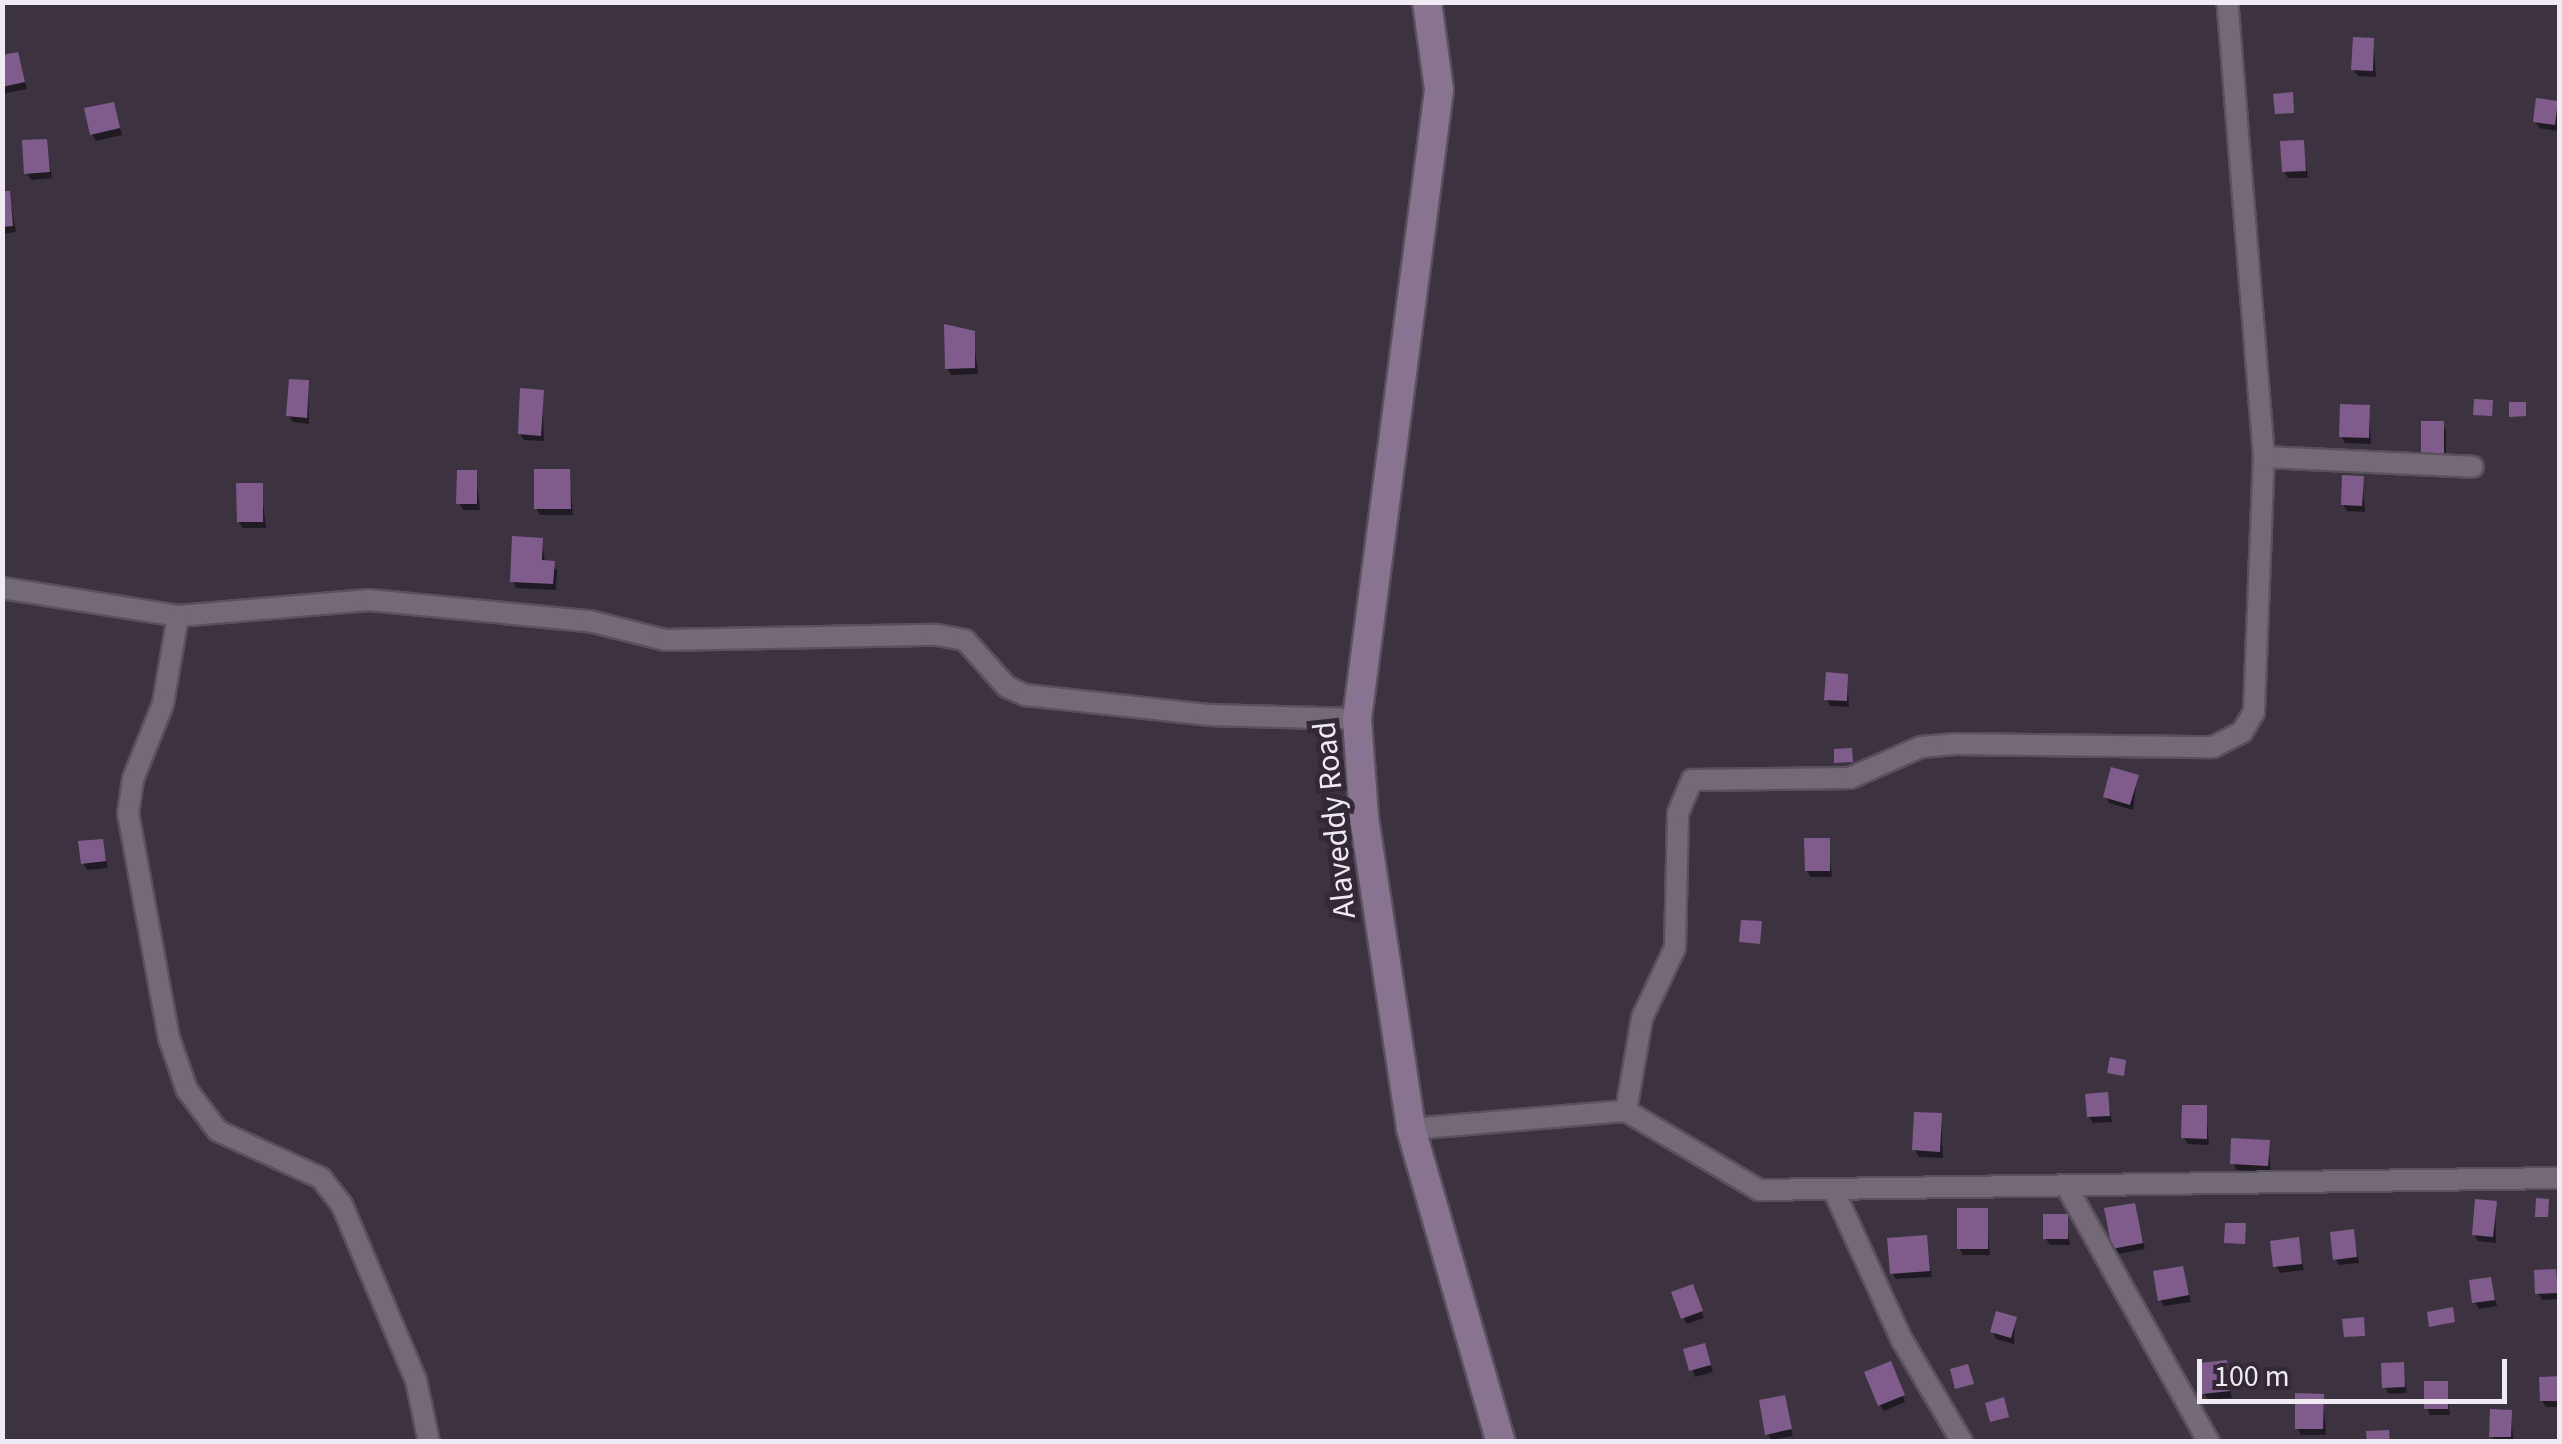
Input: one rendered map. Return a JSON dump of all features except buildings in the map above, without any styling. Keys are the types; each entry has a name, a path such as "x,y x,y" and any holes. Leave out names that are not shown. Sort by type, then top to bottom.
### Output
{"street":[{"name":"Alaveddy Road","path":"1428,2 1438,90 1357,720 1364,817 1411,1128 1501,1442"},
{"path":"1626,1112 1642,1018 1675,948 1678,813 1692,780 1850,778 1921,747 1953,744 2213,747 2242,732 2254,712 2264,457 2227,2"},
{"path":"2264,457 2473,467"},
{"path":"2,588 178,616 369,600 589,621 665,640 937,635 965,640 1007,687 1025,695 1208,715 1357,720"},
{"path":"178,616 163,704 134,779 128,813 169,1038 188,1090 218,1131 320,1178 342,1206 416,1380 429,1442"},
{"path":"1411,1128 1626,1112 1760,1190 2068,1189 2560,1178"},
{"path":"2068,1189 2208,1442"},
{"path":"1834,1191 1902,1340 1962,1442"}]}
